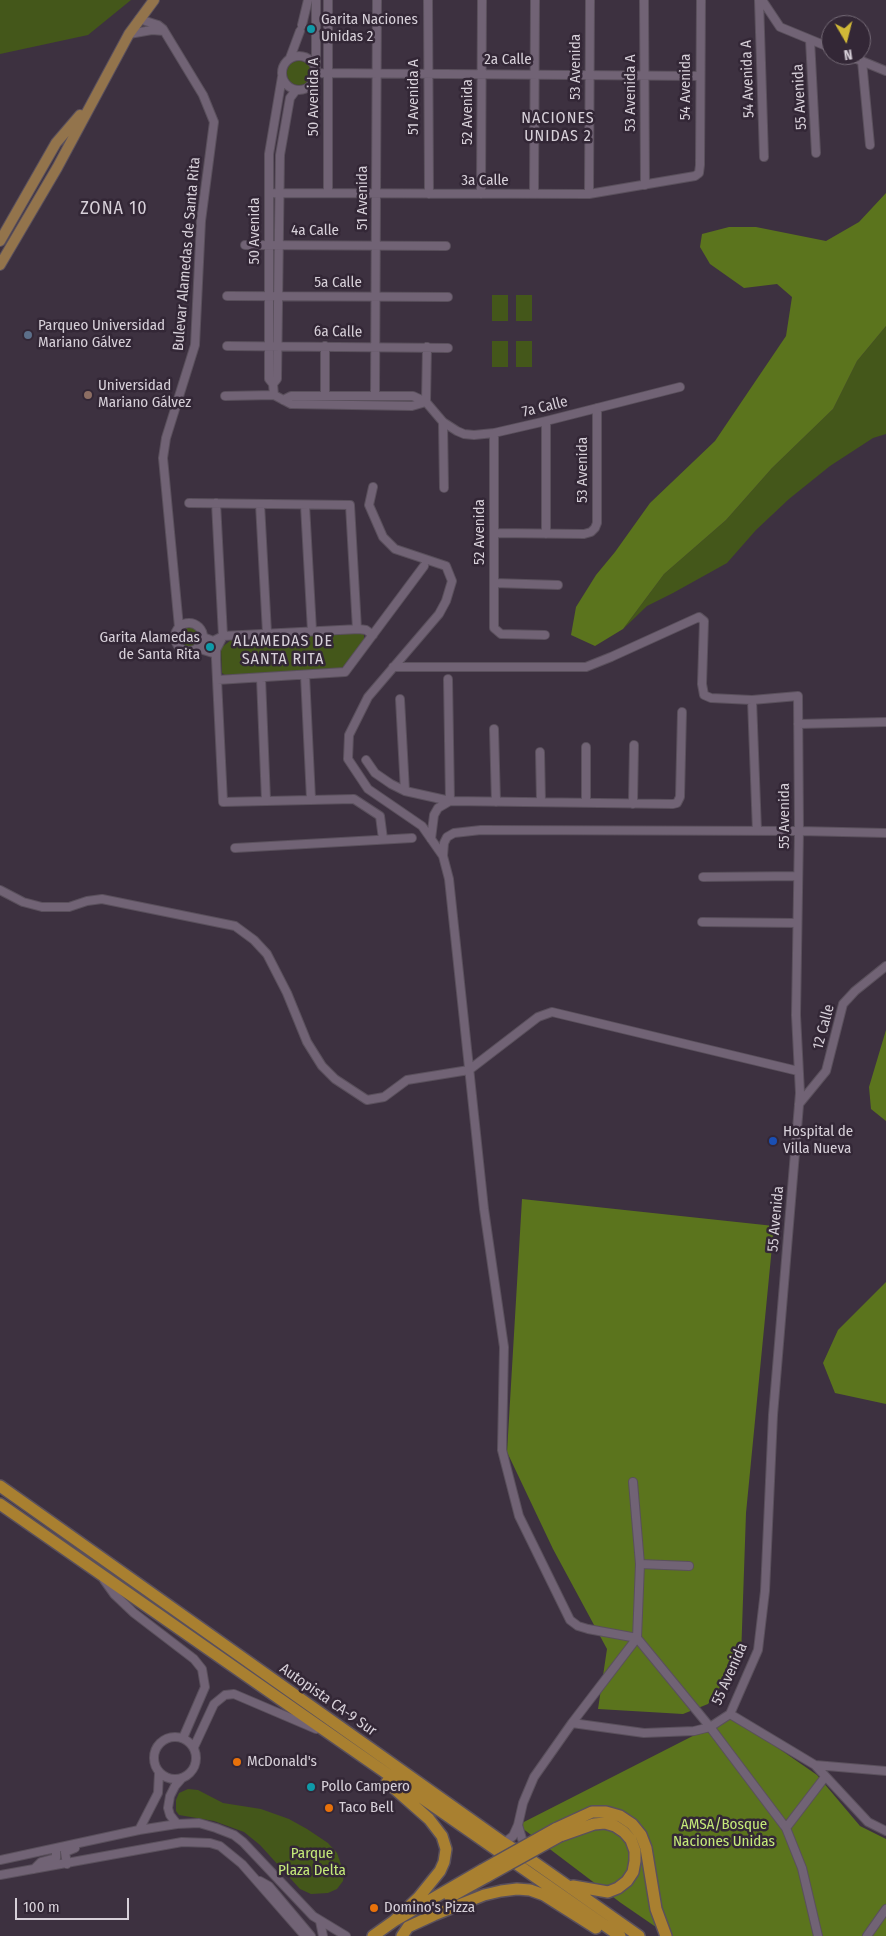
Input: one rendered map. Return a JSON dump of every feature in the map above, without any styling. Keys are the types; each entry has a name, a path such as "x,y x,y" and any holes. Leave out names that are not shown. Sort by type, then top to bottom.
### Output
{"highway":[{"name":"Autopista CA-9 Sur","path":"0,1486 504,1843 639,1936"},
{"name":"Autopista CA-9 Sur","path":"3,1506 620,1936"},
{"path":"342,1743 423,1813 436,1826 445,1842 446,1854 440,1871 419,1897 394,1921 373,1936"},
{"path":"394,1921 418,1912 592,1812 606,1812 620,1816 632,1824 641,1835 646,1848 656,1909 666,1936"},
{"path":"557,1833 605,1823 615,1826 624,1832 631,1840 635,1850 633,1872 627,1881 618,1888 608,1892 563,1883"},
{"path":"405,1931 484,1895 501,1890 517,1889 530,1890 544,1896 599,1930 614,1936"},
{"path":"405,1931 418,1912"}],"main road":[{"path":"0,265 66,151 129,34 154,0"},
{"path":"0,241 46,160 68,128 90,105"},
{"path":"66,151 68,128"},
{"path":"46,160 54,161 56,168"}],"street":[{"name":"50 Avenida A","path":"328,0 328,193"},
{"name":"51 Avenida","path":"375,395 377,0"},
{"name":"51 Avenida A","path":"428,0 429,194"},
{"name":"52 Avenida","path":"481,194 482,0"},
{"path":"534,194 535,0"},
{"name":"53 Avenida","path":"589,194 590,0"},
{"name":"53 Avenida A","path":"644,0 645,185"},
{"name":"54 Avenida","path":"699,173 701,0"},
{"path":"760,0 780,27 821,44"},
{"name":"54 Avenida A","path":"760,0 764,157"},
{"path":"308,1 316,1 316,70 313,84 302,90 296,90 285,83 282,77 283,66 290,58 308,1"},
{"path":"139,19 158,25 164,31"},
{"path":"129,34 152,30 164,31"},
{"name":"Bulevar Alamedas de Santa Rita","path":"164,31 203,94 214,122 201,221 195,345 166,438 162,458 179,627"},
{"name":"55 Avenida","path":"810,40 816,153"},
{"path":"290,58 302,56 308,58 316,70"},
{"path":"862,65 870,146"},
{"path":"871,65 886,71"},
{"name":"2a Calle","path":"316,70 328,72 428,74 700,76"},
{"name":"50 Avenida","path":"274,395 273,384 269,379 270,148 282,77"},
{"name":"50 Avenida","path":"273,384 277,379 281,143 290,98 296,90"},
{"name":"3a Calle","path":"269,194 589,194 645,185 699,173"},
{"name":"4a Calle","path":"245,245 446,246"},
{"name":"5a Calle","path":"227,296 448,297"},
{"name":"6a Calle","path":"227,346 448,348"},
{"path":"325,346 325,395"},
{"path":"426,402 428,347"},
{"name":"7a Calle","path":"426,402 456,432 464,434 494,433 546,422 680,387"},
{"path":"225,396 274,395 291,404 300,405 412,406 426,402"},
{"path":"283,400 290,396 375,395 412,396 426,402"},
{"name":"53 Avenida","path":"546,534 584,534 593,530 597,523 597,408"},
{"path":"444,422 444,488"},
{"path":"494,533 546,534 546,422"},
{"name":"52 Avenida","path":"494,433 493,624 495,630 502,634 545,635"},
{"path":"373,487 369,505 383,537 395,549 446,566 452,580 446,602 439,614 368,697 349,735 348,759 368,789 422,826 443,856"},
{"path":"189,502 351,506 357,629"},
{"path":"216,503 223,636 216,654 223,802 347,798 357,800 380,816 383,839"},
{"path":"260,504 268,634"},
{"path":"305,505 312,631"},
{"path":"217,680 345,672 424,566"},
{"path":"494,583 558,585"},
{"path":"177,608 188,623 199,626 203,637 197,648"},
{"path":"393,667 586,666 611,658 699,617 704,622 702,684 704,695 711,698 752,700 757,831"},
{"path":"188,623 179,627 175,635 180,647 188,650 197,648 216,654"},
{"path":"203,637 211,641 223,636 357,629 366,630 373,635"},
{"path":"305,675 312,799"},
{"path":"261,678 266,800"},
{"path":"448,679 450,801"},
{"name":"55 Avenida","path":"710,1727 730,1714 758,1650 763,1624 773,1415 800,1093 796,1014 799,831 798,696 752,700"},
{"path":"400,699 405,791"},
{"path":"366,760 376,773 405,791 450,801 673,804 677,803 680,797 682,712"},
{"path":"798,724 886,722"},
{"path":"494,729 496,802"},
{"path":"633,804 634,745"},
{"path":"586,747 586,803"},
{"path":"540,752 541,802"},
{"path":"431,839 434,815 438,808 450,801"},
{"path":"818,1936 802,1868 786,1828 710,1727 637,1638 588,1629 578,1626 570,1620 519,1516 502,1450 504,1347 487,1229 449,879 443,856 444,843 447,837 457,832 481,830 886,833"},
{"path":"235,848 412,838"},
{"path":"702,877 798,876"},
{"path":"0,890 23,902 42,907 69,906 102,899 235,926 254,940 267,954 287,993 307,1042 322,1066 335,1079 367,1100 384,1098 407,1080 469,1070 538,1017 552,1012 798,1071"},
{"path":"702,922 797,923"},
{"name":"12 Calle","path":"799,1104 826,1071 843,1004 855,991 886,966"},
{"path":"504,1843 513,1836 518,1825 522,1803 534,1778 572,1723 637,1638 640,1564 633,1482"},
{"path":"640,1564 689,1566"},
{"path":"96,1570 114,1594 134,1613 194,1660 202,1669 205,1687 183,1738"},
{"path":"194,1747 214,1704 225,1694 234,1694 329,1734"},
{"path":"730,1714 815,1765 825,1778 868,1822 886,1831"},
{"path":"572,1723 644,1733 694,1730 710,1727"},
{"path":"175,1736 183,1738 194,1747 196,1754 194,1768 190,1774 182,1778 170,1779 159,1772 155,1766 155,1750 167,1738 175,1736"},
{"path":"815,1765 886,1771"},
{"path":"139,1830 158,1793 159,1772"},
{"path":"177,1824 170,1815 168,1808 170,1796 182,1778"},
{"path":"786,1828 825,1778"},
{"path":"0,1860 139,1830 177,1824 199,1823 234,1835 251,1849 320,1921 346,1936"},
{"path":"518,1825 524,1849 531,1860"},
{"path":"67,1864 65,1852 95,1840"},
{"path":"0,1875 182,1842 202,1842 220,1846 242,1864 305,1936"},
{"path":"34,1869 41,1862 56,1858 56,1848"},
{"path":"256,1880 269,1886 311,1936"},
{"path":"867,1936 886,1909"},
{"path":"320,1921 323,1936"}],"green space":[{"path":"0,0 131,0 88,35 0,54"},
{"path":"299,61 308,64 311,73 308,82 299,85 290,82 287,73 290,64"},
{"path":"886,193 886,326 857,361 833,409 772,468 726,520 664,574 623,629 595,646 571,635 576,607 596,575 650,503 715,441 786,336 792,297 777,284 744,288 710,264 700,247 702,234 729,227 756,227 826,241 859,222"},
{"path":"492,295 508,295 508,321 492,321"},
{"path":"516,295 532,295 532,321 516,321"},
{"path":"886,326 886,434 873,438 830,466 789,499 756,530 727,563 647,606 623,629 664,574 726,520 772,468 833,409 857,361"},
{"path":"492,341 508,341 508,367 492,367"},
{"path":"516,341 532,341 532,367 516,367"},
{"path":"189,627 196,630 199,637 196,644 189,647 182,644 179,637 182,630"},
{"path":"360,633 364,635 364,640 342,668 225,675 222,673 221,648 231,640 235,645 278,643 278,639 281,637"},
{"path":"886,1030 886,1121 871,1109 869,1087"},
{"path":"522,1199 774,1226 746,1513 741,1657 708,1704 683,1714 598,1709 607,1649 553,1549 507,1452"},
{"path":"886,1282 886,1404 835,1393 823,1363 838,1330"},
{"name":"AMSA/Bosque Naciones Unidas","path":"732,1716 817,1775 860,1826 886,1839 886,1936 669,1936 621,1903 518,1825"},
{"name":"Parque Plaza Delta","path":"188,1789 198,1790 223,1803 261,1809 289,1819 307,1829 328,1843 337,1853 344,1873 343,1881 337,1889 328,1893 311,1894 300,1889 260,1845 244,1832 214,1821 179,1815 176,1811 176,1800 179,1793"}],"place":[{"name":"Garita Naciones Unidas 2","path":"311,29"},
{"name":"Parqueo Universidad Mariano Gálvez","path":"28,335"},
{"name":"Universidad Mariano Gálvez","path":"88,395"},
{"name":"Garita Alamedas de Santa Rita","path":"210,647"},
{"name":"Hospital de Villa Nueva","path":"773,1141"},
{"name":"McDonald's","path":"237,1762"},
{"name":"Pollo Campero","path":"311,1787"},
{"name":"Taco Bell","path":"329,1808"},
{"name":"Domino's Pizza","path":"374,1908"}],"district":[{"name":"NACIONES UNIDAS 2","path":"558,128"},
{"name":"ZONA 10","path":"114,209"},
{"name":"ALAMEDAS DE SANTA RITA","path":"283,651"}]}
